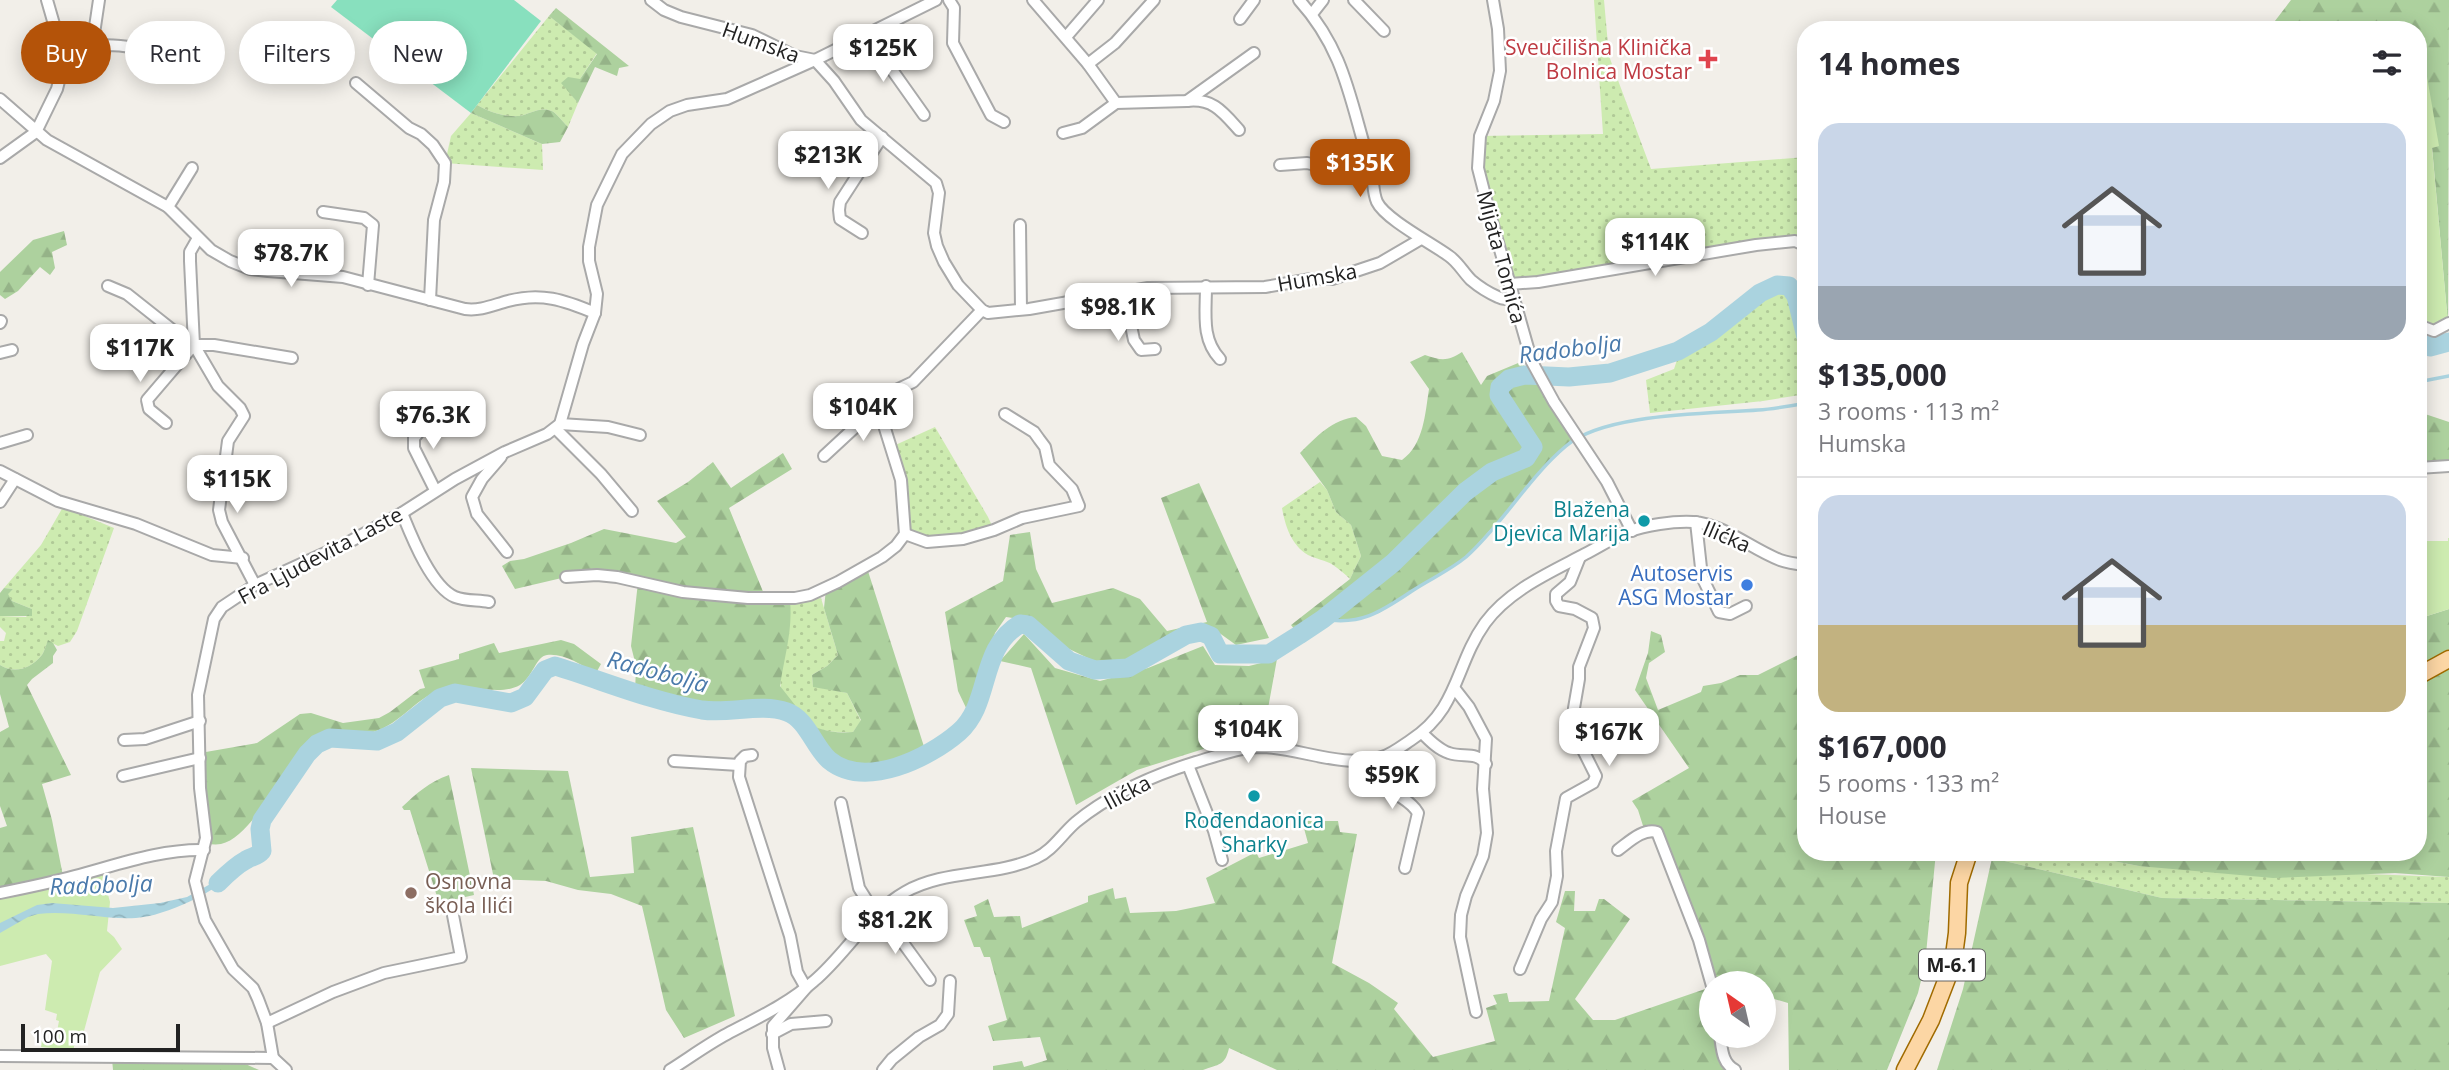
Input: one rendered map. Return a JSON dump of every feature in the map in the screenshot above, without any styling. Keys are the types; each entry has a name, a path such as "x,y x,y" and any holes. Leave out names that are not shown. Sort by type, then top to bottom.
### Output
{"main road":[{"path":"2427,671 2449,659"},
{"name":"M-6.1","path":"1905,1070 1931,1020 1953,963 1959,883 1966,861"}],"street":[{"path":"47,0 53,21"},
{"path":"96,21 99,0"},
{"name":"Humska","path":"651,0 681,17 752,35 795,56 815,61 834,81 861,120 936,183 939,193 934,233 937,246 958,285 988,313 1148,288 1265,287 1311,279 1332,279 1354,274 1380,263 1421,239"},
{"path":"558,426 595,313 597,294 589,261 589,247 597,205 614,168 630,145 650,124 670,111 687,105 727,99 815,61 936,0"},
{"path":"949,0 954,8 953,44 991,116 1004,122"},
{"path":"1034,0 1088,64 1116,103"},
{"path":"1066,37 1098,0"},
{"path":"1088,64 1115,43 1154,0"},
{"path":"1240,19 1254,0"},
{"path":"1300,0 1322,27 1345,74 1380,207 1421,239 1447,254 1482,288 1505,300 1513,297"},
{"path":"1312,13 1323,0"},
{"path":"1354,0 1384,31"},
{"name":"Mijata Tomića","path":"1493,0 1498,29 1500,71 1494,101 1480,136 1478,168 1532,362 1607,482 1632,531"},
{"path":"872,33 890,67 924,115"},
{"path":"1186,100 1254,53"},
{"path":"356,83 409,128 421,134 433,145 445,163 444,182 434,220 430,300"},
{"path":"0,158 36,132 58,84"},
{"path":"0,99 36,132 168,207 211,250 250,269 343,278 465,309 482,310 509,300 538,295 563,300 595,313"},
{"path":"1063,133 1082,128 1116,103 1198,99 1218,107 1239,130"},
{"path":"863,233 840,219 839,209 846,192 863,170 882,137"},
{"path":"1280,165 1307,163 1338,170 1371,169"},
{"path":"168,207 192,168"},
{"path":"323,212 364,218 373,225 368,285"},
{"path":"1020,225 1021,309"},
{"path":"166,423 149,409 147,400 194,345 190,252 198,238"},
{"path":"1510,284 1538,282 1756,245 1797,242"},
{"path":"108,286 127,294 194,345 218,386 243,412 239,426 228,442 219,510 222,522 255,585"},
{"path":"1206,286 1206,334 1210,348 1220,359"},
{"path":"1124,292 1134,340 1141,351 1155,349"},
{"path":"824,456 894,391 913,382 982,310"},
{"path":"2427,328 2434,331 2449,323"},
{"path":"194,345 214,345 292,358"},
{"path":"0,353 12,350"},
{"path":"566,577 597,575 683,592 748,598 794,598 810,595 882,558 905,534 898,468 878,406"},
{"path":"435,412 414,438 414,448 435,490"},
{"path":"905,534 927,542 963,539 1022,518 1079,506 1072,489 1049,465 1045,447 1034,432 1005,414"},
{"path":"558,426 608,427 640,435"},
{"path":"558,426 632,511"},
{"name":"Fra Ljudevita Laste","path":"273,1058 267,1023 253,988 233,969 205,920 196,890 197,869 206,838 200,788 198,695 214,619 222,607 255,585 349,542 402,513 435,490 558,426"},
{"path":"0,443 27,435"},
{"path":"505,452 482,479 472,497 477,514 507,552"},
{"path":"2427,467 2449,466"},
{"path":"0,471 58,501 136,524 212,555 243,558"},
{"path":"0,502 15,479"},
{"path":"402,513 433,576 447,592 456,597 489,602"},
{"name":"Ilićka","path":"670,1070 806,988 828,969 876,915 905,892 921,884 1040,857 1075,823 1123,791 1188,765 1233,751 1261,747 1353,762 1383,757 1422,733 1443,712 1455,690 1464,662 1487,620 1511,598 1556,568 1632,531 1677,522 1696,522 1713,526 1781,560 1797,563"},
{"path":"1696,522 1702,577 1719,612 1730,614 1746,606"},
{"path":"1520,969 1541,919 1552,902 1558,876 1556,851 1566,798 1593,783 1596,776 1575,734 1574,708 1579,667 1594,628 1592,618 1574,609 1559,606 1556,601 1556,594 1570,582 1580,557"},
{"path":"1455,690 1469,707 1486,739 1483,789 1487,833 1483,856 1464,905 1460,937 1476,1012"},
{"path":"124,740 145,739 200,721"},
{"path":"1422,733 1443,751 1454,755 1474,755 1486,764"},
{"path":"752,755 745,756 739,765 739,777 790,936 797,972 806,988 773,1026 773,1048 779,1070"},
{"path":"1383,757 1386,784 1400,797 1413,804 1418,813 1405,868"},
{"path":"123,776 201,758"},
{"path":"674,761 739,765"},
{"path":"1188,765 1214,831 1222,860"},
{"path":"841,803 859,888 876,915"},
{"path":"1618,850 1644,832 1657,832 1699,940 1708,971"},
{"path":"0,893 76,876 119,862 177,851 204,849"},
{"path":"267,1023 333,992 384,973 461,957 452,910"},
{"path":"859,935 883,924 890,925 930,980"},
{"path":"883,1070 919,1037 940,1025 948,1014 950,981"},
{"path":"772,1034 791,1024 826,1021"},
{"path":"1722,1048 1728,1066 1735,1070"},
{"path":"0,1056 74,1064 112,1056 273,1058 286,1070"}],"green space":[{"path":"337,0 514,0 541,21 471,113 433,84 467,84 467,21 369,21 369,36 355,25 355,21 349,21 331,7"},
{"path":"1594,0 1604,0 1609,56 1651,169 1797,158 1797,243 1510,284 1478,168 1480,136 1603,134"},
{"path":"2291,0 2449,0 2448,324 2432,147 2438,146 2427,87 2427,21 2275,21"},
{"path":"556,8 629,66 619,68 617,76 595,67 578,103 561,83 568,77 580,79 597,54 549,16"},
{"path":"549,16 597,53 580,79 567,89 578,103 568,127 554,112 548,110 513,116 497,114 477,105"},
{"path":"2427,77 2439,146 2432,148 2448,324 2434,331 2427,328"},
{"path":"477,105 497,114 513,116 548,110 554,112 568,127 560,142 542,144 471,113"},
{"path":"471,113 542,144 543,170 445,163 451,136"},
{"path":"64,231 67,245 52,252 55,268 50,275 40,267 18,291 5,299 0,295 0,272 33,240"},
{"path":"1777,290 1786,291 1791,299 1797,325 1797,395 1650,413 1646,380 1674,369 1678,357 1707,340"},
{"path":"1462,352 1481,385 1487,376 1523,361 1525,375 1535,375 1537,385 1548,391 1575,439 1550,462 1467,556 1442,574 1417,587 1379,613 1349,620 1323,619 1299,635 1291,625 1350,579 1361,556 1351,525 1336,512 1327,490 1300,453 1332,425 1356,417 1366,426 1382,456 1402,460 1415,446 1419,437 1429,389 1410,362 1425,355 1445,359"},
{"path":"2427,415 2449,422 2449,461 2427,463"},
{"path":"935,427 994,530 936,541 905,534 891,447"},
{"path":"783,453 792,469 729,508 766,599 790,601 789,633 780,686 795,705 797,718 787,712 767,710 706,710 635,693 636,666 631,646 638,582 566,577 515,589 502,566 604,529 676,543 686,537 657,501 688,482 713,462 731,488"},
{"path":"1320,482 1327,490 1336,512 1351,525 1361,556 1350,579 1330,563 1302,551 1293,540 1285,521 1282,508"},
{"path":"1199,483 1269,638 1236,645 1218,632 1202,627 1170,638 1126,660 1094,661 1063,646 1033,621 1006,617 995,633 968,712 958,691 945,612 1003,581 1010,535 1030,532 1036,569 1052,603 1113,588 1140,599 1167,631 1207,622 1161,498"},
{"path":"63,507 114,528 77,631 70,642 58,646 48,641 42,655 32,664 16,670 5,668 0,665 0,641 4,641 6,633 0,627 0,616 26,617 32,609 12,601 7,594 13,589 4,588 41,545"},
{"path":"2449,538 2449,609 2427,616 2427,541 2448,541"},
{"path":"867,568 927,756 881,771 851,771 829,760 797,718 817,728 838,732 853,732 861,720 847,693 813,687 812,675 838,655 824,608 826,589"},
{"path":"4,588 13,589 8,594 12,601 32,609 32,616 0,616 0,593"},
{"path":"821,598 838,655 812,675 813,686 847,693 861,721 853,732 829,731 808,724 792,710 781,688 790,601"},
{"path":"2449,609 2449,877 2395,873 2273,878 2139,866 2113,861 2427,861 2427,616"},
{"path":"1651,631 1661,635 1665,652 1649,663 1646,678 1658,710 1701,692 1703,686 1721,683 1740,675 1758,675 1797,656 1797,861 1935,861 1925,964 1918,993 1887,1070 1789,1070 1788,1003 1776,1000 1776,971 1707,971 1657,832 1644,829 1632,801 1689,768 1635,690 1648,653"},
{"path":"1024,634 1055,668 1100,681 1148,668 1203,646 1215,665 1249,666 1277,659 1263,736 1216,745 1137,770 1076,805 1031,668 1000,661"},
{"path":"48,640 57,650 53,663 27,685 71,775 42,784 64,881 2,895 0,828 7,826 0,806 0,732 9,727 0,694 0,665 16,670 27,667 42,655"},
{"path":"561,640 574,644 601,664 596,673 566,658 547,655 540,659 520,685 512,688 446,688 428,696 379,730 316,738 298,755 245,828 221,844 205,844 200,753 257,743 300,714 311,713 343,723 379,718 425,688 419,670 459,659 459,654 494,643 499,653"},
{"path":"471,768 568,771 590,877 634,873 631,837 693,827 735,1016 684,1038 666,1010 642,906 611,894 578,890 546,881 494,879"},
{"path":"449,775 474,895 439,903 410,810 404,810 402,807 429,785"},
{"path":"1302,821 1338,821 1340,832 1357,834 1332,963 1398,1003 1394,1009 1433,1057 1495,1041 1486,1008 1497,1004 1493,995 1507,993 1509,1002 1549,1001 1565,928 1556,922 1565,891 1575,891 1574,911 1595,911 1599,899 1604,899 1630,919 1575,999 1593,1020 1615,1020 1699,991 1699,1048 1725,1048 1735,1070 1277,1070 1229,1048 1223,1061 1203,1070 993,1070 993,1066 1022,1061 1024,1067 1047,1060 1040,1037 993,1041 988,1026 1007,1020 990,957 984,957 980,947 974,947 964,920 977,916 974,906 988,899 994,917 1020,916 1022,928 1088,902 1088,896 1113,888 1115,899 1126,897 1130,913 1176,911 1215,903 1206,878 1256,852 1259,858 1308,843"},
{"path":"1991,861 2005,861 2162,898 2449,903 2449,1070 1937,1070 1963,989"},
{"path":"2005,861 2113,861 2139,866 2449,877 2449,903 2162,898"},
{"path":"102,872 110,902 107,931 122,949 100,972 81,1042 74,1046 74,1050 41,1047 42,1040 55,1042 59,1021 56,1020 57,1014 45,1010 52,961 46,954 0,966 0,895"},
{"path":"112,1059 241,1062 259,1070 113,1070"}],"water":[{"path":"232,864 238,870 229,878 190,901 162,913 136,918 38,914 0,933 0,923 37,905 52,903 113,908 187,897 214,882 214,878"}],"waterway":[{"name":"Radobolja","path":"218,883 238,865 262,851 262,820 307,754 317,744 330,738 377,741 397,732 440,698 455,693 511,703 525,697 545,670 555,666 646,696 702,710 767,708 787,712 800,721 829,760 860,772 878,771 914,760 931,752 959,732 977,706 997,647 1020,624 1028,625 1069,661 1095,670 1128,668 1186,635 1201,632 1211,636 1220,654 1269,654 1323,619 1393,563 1465,492 1492,472 1526,458 1533,447 1499,395 1500,387 1509,379 1525,375 1569,377 1610,373 1678,351 1711,332 1760,293 1777,285 1789,286 1797,300"},
{"name":"Radobolja","path":"2427,346 2449,342"},
{"name":"Radobolja","path":"2427,380 2449,376"},
{"name":"Radobolja","path":"1323,619 1349,620 1370,615 1460,562 1492,530 1552,459 1583,435 1605,427 1658,417 1764,410 1797,404"}],"place":[{"name":"Sveučilišna Klinička Bolnica Mostar","path":"1708,59"},
{"name":"Blažena Djevica Marija","path":"1644,521"},
{"name":"Autoservis ASG Mostar","path":"1747,585"},
{"name":"Rođendaonica Sharky","path":"1254,796"},
{"name":"Osnovna škola Ilići","path":"411,893"}]}
